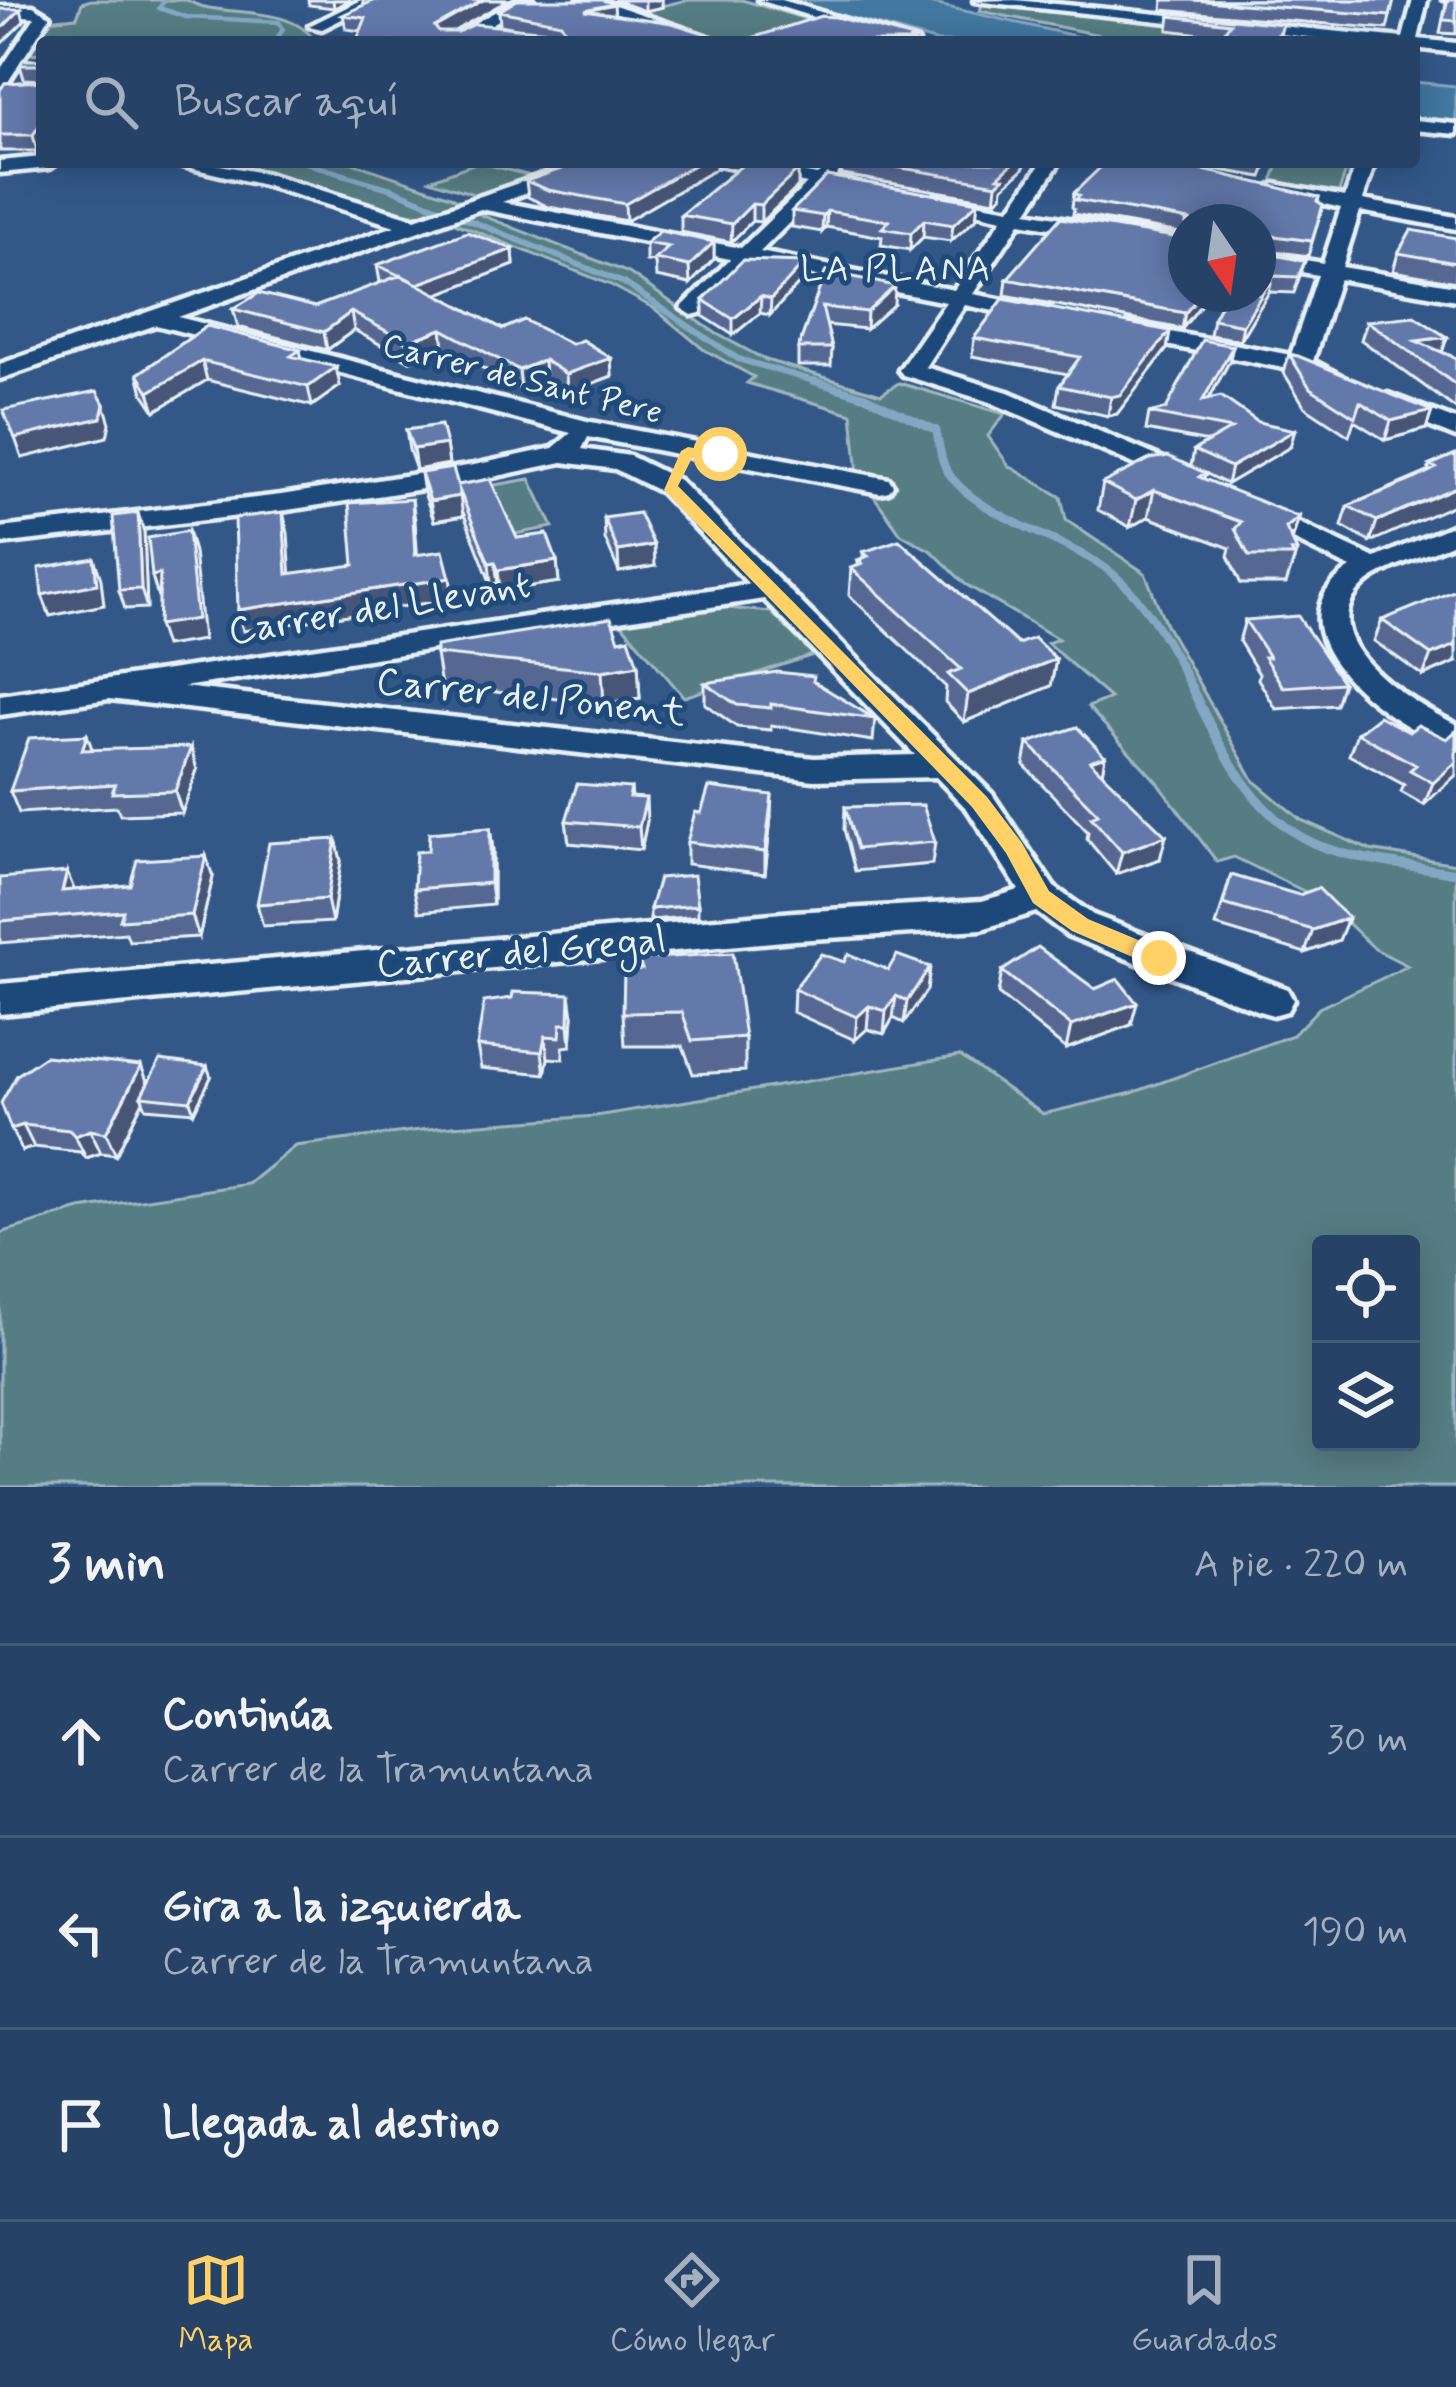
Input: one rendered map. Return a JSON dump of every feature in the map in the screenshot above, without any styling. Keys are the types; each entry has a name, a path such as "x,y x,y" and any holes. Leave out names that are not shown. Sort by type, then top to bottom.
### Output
{"street":[{"path":"317,26 373,0"},
{"path":"461,36 527,0"},
{"path":"585,0 696,36"},
{"path":"766,0 889,36"},
{"path":"1410,36 1420,0"},
{"path":"981,1 1117,6 1365,36"},
{"path":"0,10 33,10 43,16 4,86"},
{"path":"474,29 513,36"},
{"path":"1420,44 1456,48"},
{"path":"1420,126 1456,129"},
{"path":"0,167 36,163"},
{"path":"206,168 268,180 415,226"},
{"path":"0,372 580,168"},
{"path":"748,168 1168,242"},
{"path":"692,308 833,168"},
{"path":"1047,168 911,370 1041,413 1371,566"},
{"path":"1300,364 1364,168"},
{"path":"1260,187 1456,223"},
{"path":"458,210 744,256 1300,364 1456,429"},
{"path":"1276,260 1456,293"},
{"name":"Carrer de Sant Pere","path":"153,317 586,429 688,451 796,464 880,485"},
{"path":"562,454 586,429"},
{"path":"670,486 688,451"},
{"path":"0,536 409,484 562,454 621,461 670,486 944,766 1015,849 1041,897 1080,925 1273,1000"},
{"path":"1456,532 1371,566 1344,588 1332,618 1337,644 1353,668 1379,692 1456,737"},
{"name":"Carrer del Llevant","path":"0,705 771,589"},
{"name":"Carrer del Ponent","path":"110,689 814,769 944,766"},
{"name":"Carrer del Gregal","path":"0,999 722,932 982,915 1041,897"}],"green space":[{"path":"187,0 288,21 310,36 38,36 46,20 77,17 82,3"},
{"path":"687,0 742,0 864,36 706,36 636,12"},
{"path":"982,4 1307,36 1104,36 980,11"},
{"path":"231,168 368,168 451,196 481,215 629,273 717,334 766,360 881,394 899,383 1005,414 988,436 1009,466 1061,497 1066,520 1145,573 1166,625 1254,781 1301,820 1370,850 1456,864 1456,1487 0,1487 0,1233 80,1209 248,1184 295,1146 452,1126 596,1116 960,1056 1043,1114 1132,1093 1293,1035 1319,1008 1408,966 1375,949 1326,902 1234,857 1217,862 1158,783 1088,707 1110,698 1047,643 1058,639 965,584 933,552 901,534 858,474 852,414 747,383 754,377 703,349 655,309 611,285 450,221 360,204"},
{"path":"462,168 500,168 534,177 479,196 430,180"},
{"path":"1277,168 1347,168 1339,192 1271,184"},
{"path":"530,479 553,527 510,535 489,486"},
{"path":"715,607 771,612 813,655 684,697 620,622"}],"water":[{"path":"785,0 916,0 1075,36 916,36"},
{"path":"1420,83 1456,86 1456,121 1420,118"}],"building":[{"path":"375,0 483,0 435,27 439,32 458,32 475,24 560,32 561,23 499,11 517,0 603,0 614,4 585,10 672,23 714,36 358,36 366,18 343,15"},
{"path":"1193,0 1394,0 1390,16"},
{"path":"1448,0 1456,0 1456,21 1443,20"},
{"path":"0,9 21,9 0,30"},
{"path":"821,16 905,36 758,36"},
{"path":"1170,16 1283,24 1277,36 1259,36 1224,32 1230,23"},
{"path":"36,81 33,135 0,135 0,90 5,83"},
{"path":"564,168 688,168 625,204 548,190 526,181"},
{"path":"739,168 798,170 761,205 752,204 732,224 681,215"},
{"path":"902,168 1008,168 997,184"},
{"path":"1100,168 1189,168 1319,197 1323,205 1312,241 1276,236 1276,204 1168,204 1168,216 1076,200 1079,196 1074,193"},
{"path":"827,176 978,202 953,225 924,220 911,233 882,228 889,221 792,211"},
{"path":"1060,218 1168,236 1168,310 1007,279"},
{"path":"1411,230 1456,238 1456,263 1398,253"},
{"path":"660,231 714,242 689,266 655,259 669,247 646,243"},
{"path":"467,232 513,249 418,284 377,265"},
{"path":"1276,255 1305,261 1298,277 1276,276"},
{"path":"743,260 805,262 771,299 761,296 733,319 703,300"},
{"path":"826,271 895,286 867,312 822,307 832,348 798,348"},
{"path":"401,275 503,329 524,320 571,344 582,340 611,358 566,374 544,360 519,370 442,329 407,342 351,312 324,332 233,309 259,293 315,307"},
{"path":"1003,299 1170,331 1120,395 1111,397 1059,386 1080,357 974,338"},
{"path":"1217,312 1251,312 1243,325 1213,319"},
{"path":"1414,316 1447,337 1416,341 1456,358 1456,385 1367,321"},
{"path":"207,326 300,350 291,356 336,367 308,387 202,361 149,392 138,374"},
{"path":"1202,340 1233,346 1203,400 1221,396 1258,422 1295,430 1231,467 1194,450 1231,429 1149,413 1166,409"},
{"path":"1289,354 1432,411 1391,421 1360,402 1355,417 1310,388"},
{"path":"97,391 104,404 101,418 15,438 3,410"},
{"path":"441,425 446,444 413,449 406,430"},
{"path":"1456,454 1456,487 1377,521 1348,506 1417,478 1436,468 1430,465"},
{"path":"1168,456 1205,473 1199,477 1299,517 1286,528 1297,551 1291,551 1294,556 1249,556 1235,529 1241,522 1154,490 1136,500 1103,483 1150,459"},
{"path":"453,468 458,485 490,479 517,538 547,534 557,561 498,570 495,562 489,563 458,487 460,496 430,501 421,473"},
{"path":"412,499 415,555 443,551 450,578 238,610 235,518 283,512 287,574 354,565 349,503"},
{"path":"138,513 141,589 119,590 113,516"},
{"path":"639,513 654,545 618,551 604,518"},
{"path":"188,531 197,619 158,625 160,574 152,576 148,538"},
{"path":"899,540 1018,644 1034,638 1056,659 968,694 948,674 961,669 851,568 863,564 858,560 868,556 863,552"},
{"path":"94,558 97,584 42,595 39,568"},
{"path":"1456,590 1456,645 1431,655 1382,620"},
{"path":"1298,616 1343,683 1283,687 1245,620"},
{"path":"611,618 619,640 629,638 638,665 602,671 436,654 436,646"},
{"path":"777,672 814,676 813,681 875,719 771,704 771,708 737,705 705,683"},
{"path":"1379,716 1409,732 1418,725 1447,739 1456,731 1456,762 1433,783 1410,770 1416,765 1357,733"},
{"path":"1077,727 1105,756 1090,761 1166,836 1122,852 1091,817 1098,814 1028,743"},
{"path":"87,735 82,750 191,747 175,791 112,793 115,784 10,791 29,738"},
{"path":"577,784 631,788 629,797 646,798 639,827 566,821"},
{"path":"709,787 772,795 765,852 687,842 695,812 701,813"},
{"path":"923,805 935,842 857,849 845,807"},
{"path":"490,828 490,883 414,889 416,852 428,851 429,833"},
{"path":"336,839 327,899 257,904 269,843"},
{"path":"206,856 192,915 120,920 123,911 0,921 0,878 67,872 62,891 130,885 137,860"},
{"path":"694,875 698,905 650,909 659,878"},
{"path":"1231,875 1299,895 1318,888 1348,918 1313,930 1223,904"},
{"path":"1038,947 1095,989 1118,979 1137,1003 1071,1026 1002,971"},
{"path":"733,953 745,1037 692,1041 682,1012 623,1013 624,970 642,969 638,959"},
{"path":"821,954 844,962 848,954 888,970 897,955 930,967 907,1001 896,996 886,1011 869,1006 857,1017 794,989"},
{"path":"513,992 570,994 569,1024 561,1024 560,1037 545,1036 542,1052 477,1046 484,1002 512,998"},
{"path":"45,1056 141,1066 106,1133 90,1130 75,1136 69,1130 23,1125 11,1129 1,1103 17,1075"},
{"path":"160,1060 207,1066 190,1101 141,1096"}],"waterway":[{"path":"165,0 159,8 186,17 279,22 283,29 279,36"},
{"path":"324,169 392,189 624,283 738,359 824,384"},
{"path":"814,381 824,384"},
{"path":"824,384 864,396 936,430 943,463 957,484 995,511 1104,567 1147,610 1179,663"},
{"path":"1177,660 1234,767 1270,813 1293,832 1353,856 1456,873"}],"district":[{"name":"LA PLANA","path":"897,267"}],"route":[{"path":"720,454 688,451 670,486 980,802 1015,849 1041,897 1080,925 1159,958"}]}
